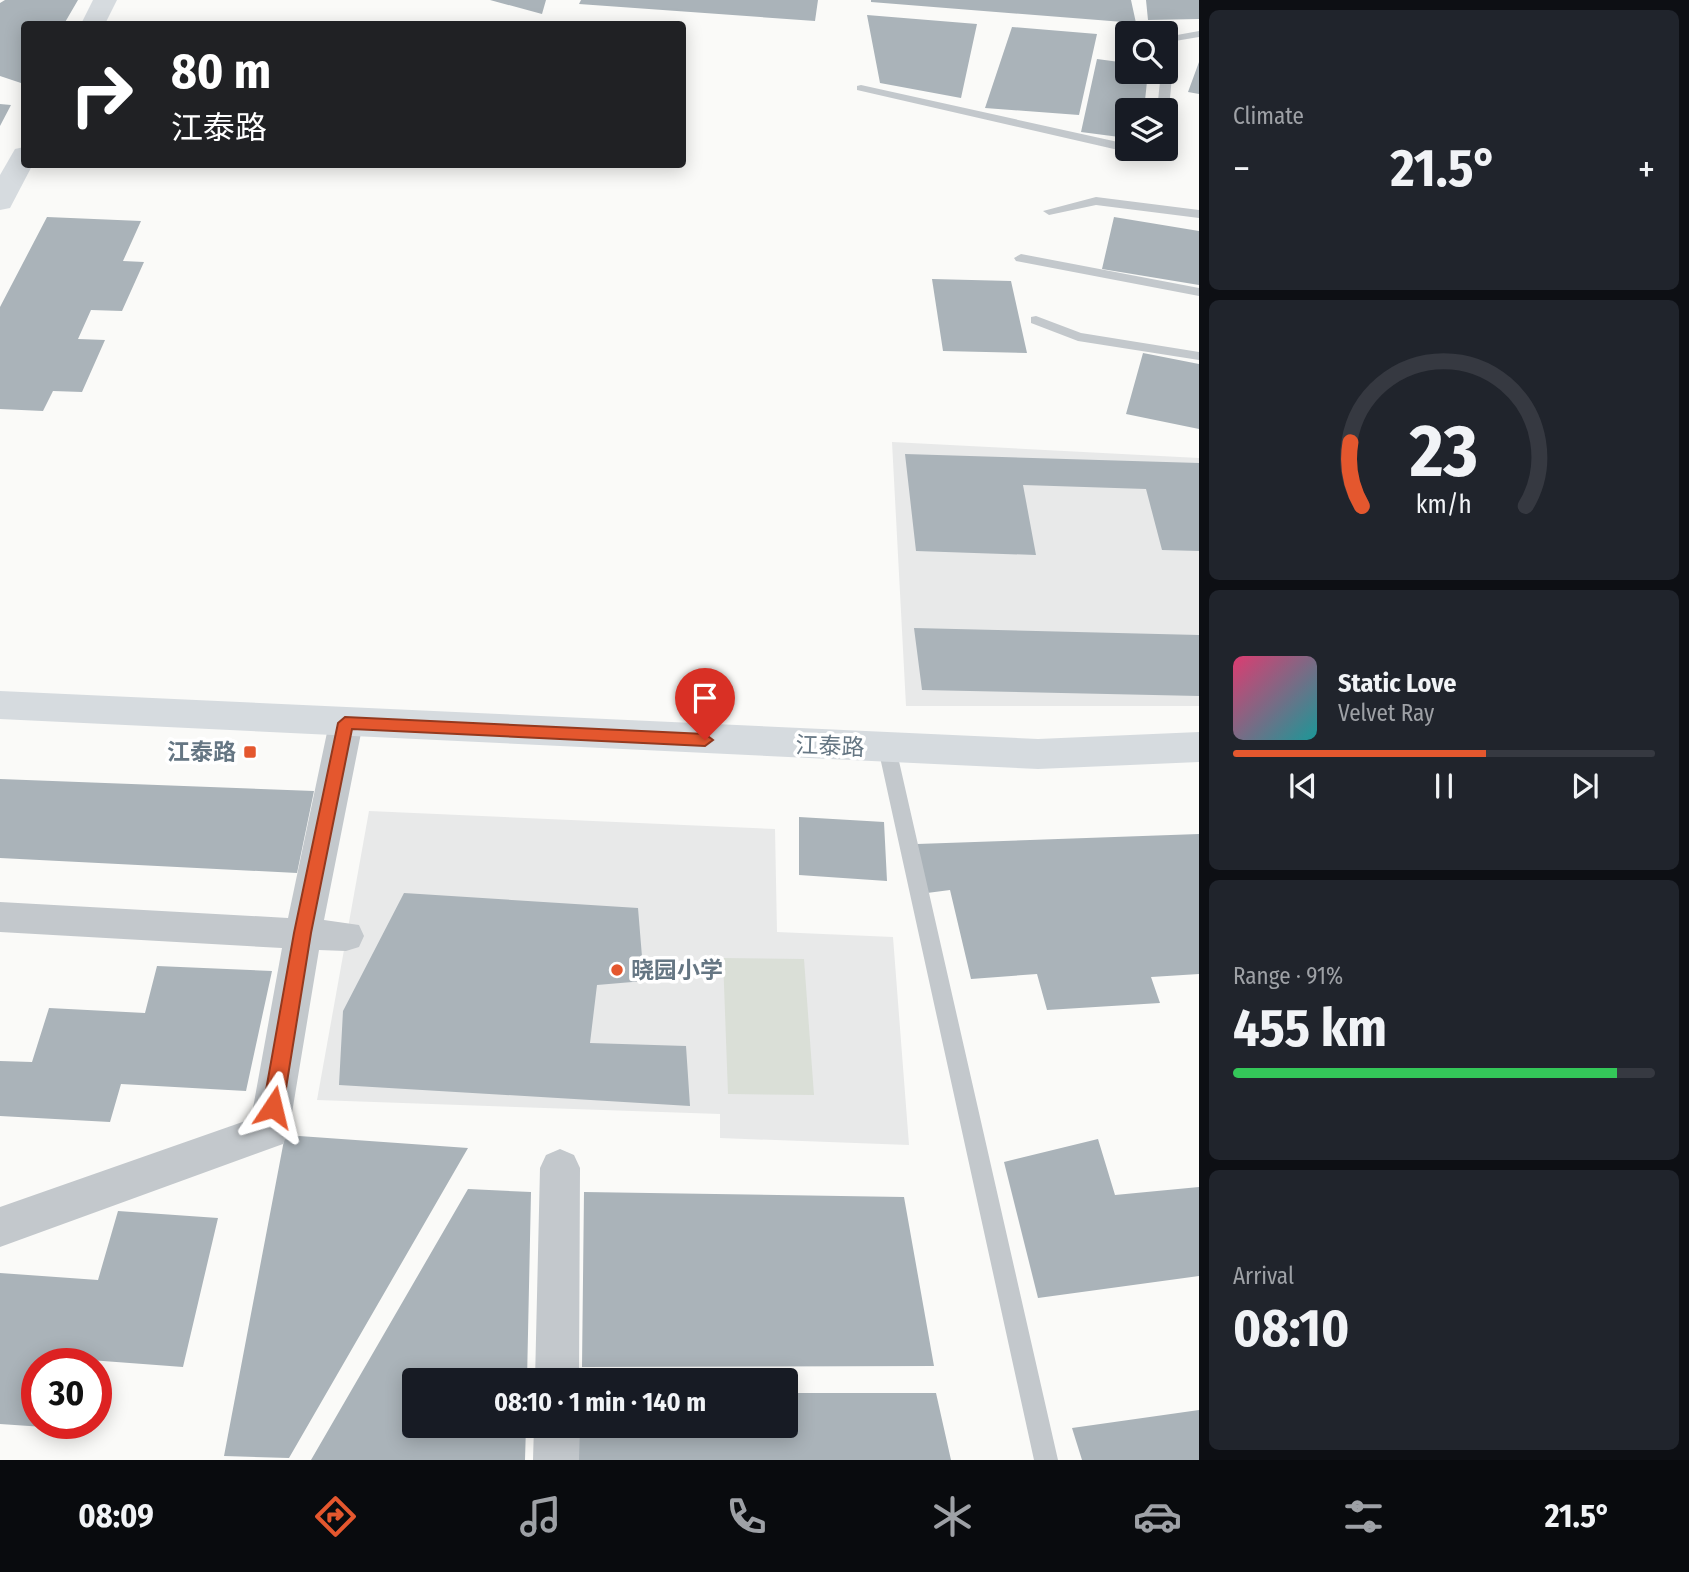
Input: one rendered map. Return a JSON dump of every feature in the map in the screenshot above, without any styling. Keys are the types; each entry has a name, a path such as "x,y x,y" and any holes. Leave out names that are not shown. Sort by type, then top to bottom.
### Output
{"street":[{"path":"94,21 105,0"},
{"path":"0,202 21,161"},
{"name":"江泰路","path":"0,705 1038,754 1199,747"},
{"path":"0,1227 269,1131 303,933 345,723"},
{"path":"0,917 346,936"},
{"path":"557,1368 560,1168"},
{"path":"556,1460 557,1438"}],"lane":[{"path":"1164,98 1170,39 1199,34"},
{"path":"861,88 1115,145"},
{"path":"1049,211 1096,201 1199,215"},
{"path":"1021,258 1199,292"},
{"path":"1036,320 1078,337 1199,356"},
{"path":"887,748 1046,1460"}],"shaded area":[{"path":"892,442 1199,458 1199,706 906,706"},
{"name":"晓园小学","path":"369,811 775,829 777,932 893,937 909,1145 720,1138 720,1114 317,1100"},
{"path":"723,958 804,959 814,1095 728,1094"}],"building":[{"path":"5,0 78,0 66,21 21,21 21,83 0,76 0,3"},
{"path":"490,0 546,0 542,14"},
{"path":"581,0 818,0 815,21 579,4"},
{"path":"1131,0 1136,21 1115,21 871,2"},
{"path":"1146,0 1199,0 1199,19 1148,20"},
{"path":"867,15 977,24 961,98 880,83"},
{"path":"1012,27 1097,34 1079,115 985,108"},
{"path":"1097,59 1115,61 1115,84 1147,84 1145,98 1115,98 1115,136 1081,132"},
{"path":"1199,62 1199,94 1188,92"},
{"path":"0,104 11,105 0,126"},
{"path":"47,217 141,221 123,261 144,262 122,311 91,310 78,339 105,340 82,392 53,391 43,411 0,409 0,307"},
{"path":"1114,217 1199,231 1199,285 1102,269"},
{"path":"932,279 1011,281 1027,353 943,351"},
{"path":"1143,353 1199,364 1199,429 1126,414"},
{"path":"905,454 1199,463 1199,551 1162,550 1146,489 1023,485 1036,555 916,551"},
{"path":"914,628 1199,635 1199,696 922,690"},
{"path":"0,779 314,791 297,873 0,858"},
{"path":"799,817 884,822 887,881 799,875"},
{"path":"1199,834 1199,974 1151,977 1160,1003 1047,1010 1037,974 971,979 950,890 927,893 917,844"},
{"path":"404,893 638,908 644,981 597,985 590,1043 686,1046 690,1106 339,1085 343,1011"},
{"path":"157,966 272,971 246,1091 121,1084 110,1122 0,1116 0,1061 32,1062 49,1008 145,1013"},
{"path":"285,1135 468,1148 289,1458 224,1456"},
{"path":"1098,1139 1115,1195 1199,1187 1199,1276 1038,1298 1004,1162"},
{"path":"468,1189 531,1192 527,1368 402,1368 402,1438 526,1438 525,1460 311,1460"},
{"path":"584,1192 904,1197 934,1366 582,1367"},
{"path":"118,1211 218,1218 183,1367 112,1362 112,1348 21,1348 21,1425 0,1424 0,1273 98,1280"},
{"path":"798,1393 936,1393 951,1460 577,1460 577,1438 798,1438"},
{"path":"1199,1410 1199,1460 1082,1460 1072,1428"}],"place":[{"name":"江泰路","path":"250,752"},
{"name":"晓园小学","path":"617,970"}],"route":[{"path":"273,1107 303,933 345,723 705,740"}]}
